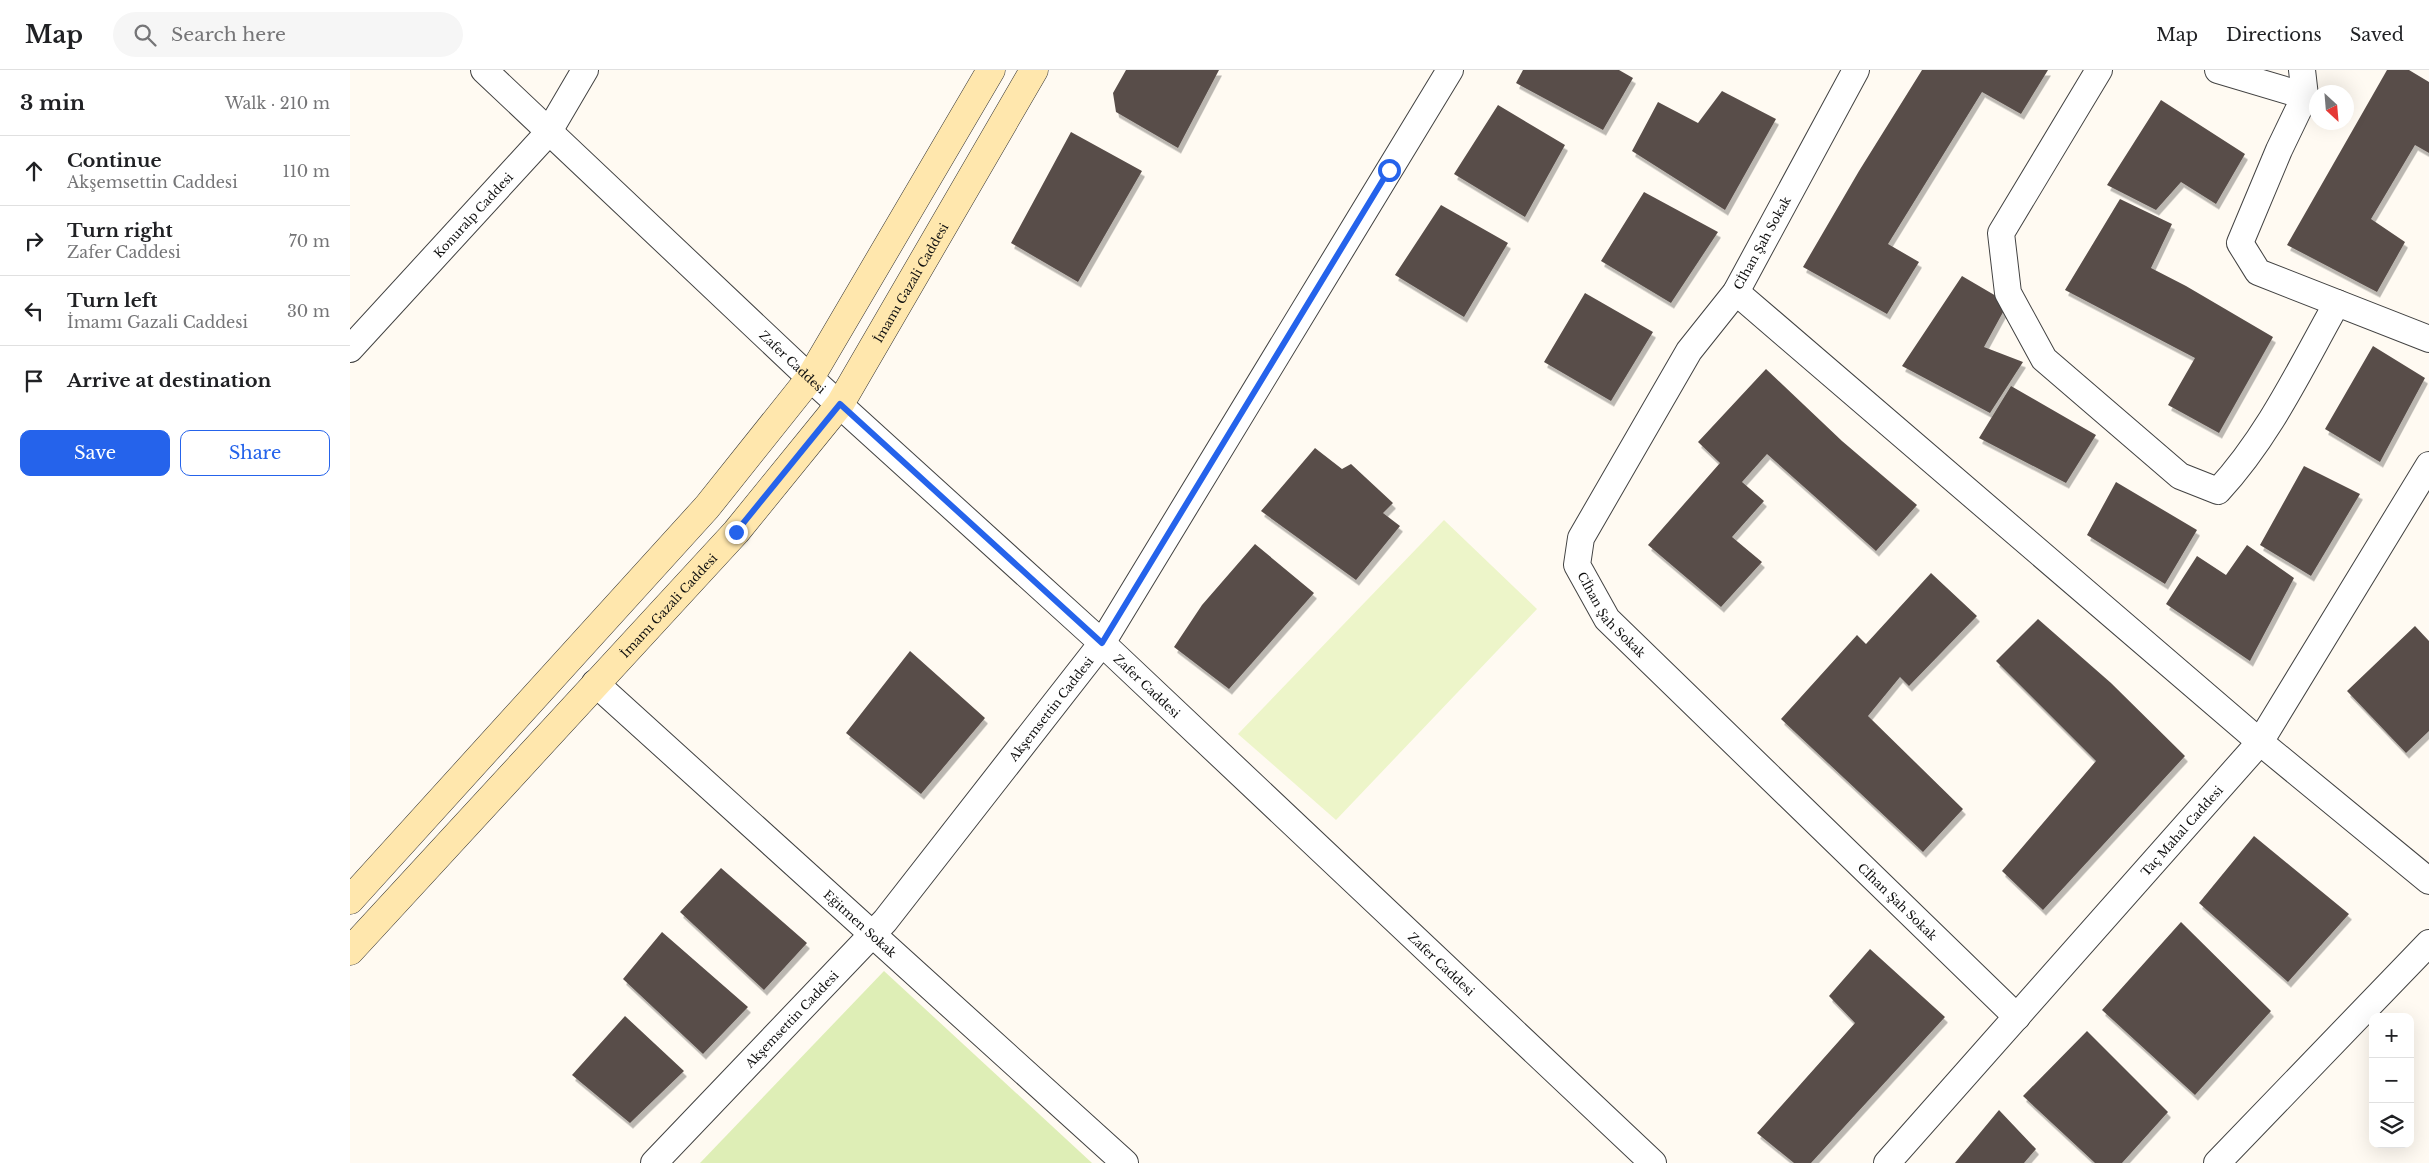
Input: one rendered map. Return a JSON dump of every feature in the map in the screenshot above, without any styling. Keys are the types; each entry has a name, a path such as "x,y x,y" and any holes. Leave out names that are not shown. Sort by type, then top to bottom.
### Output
{"main road":[{"path":"350,900 707,507 810,378 991,70"},
{"name":"İmamı Gazali Caddesi","path":"350,951 736,532 840,404 1034,70"}],"street":[{"name":"Zafer Caddesi","path":"484,70 548,133 810,378 1102,643 1653,1163"},
{"name":"Konuralp Caddesi","path":"350,349 548,133 585,70"},
{"name":"Akşemsettin Caddesi","path":"654,1163 872,934 1102,643 1450,70"},
{"name":"Cİhan Şah Sokak","path":"1856,70 1736,292 1689,351 1581,538 1577,565 1607,619 2017,1017"},
{"path":"2099,70 2001,233 2008,293 2044,359 2180,476 2218,491 2237,471 2266,430 2338,303"},
{"path":"2218,70 2305,96"},
{"path":"2302,70 2305,96 2279,150 2240,243 2258,272 2429,339"},
{"path":"1736,292 2260,742 2429,881"},
{"name":"Taç Mahal Caddesi","path":"1887,1163 2260,742 2429,465"},
{"name":"Eğitmen Sokak","path":"595,683 1125,1163"},
{"path":"2224,1161 2429,943"}],"green space":[{"path":"1444,520 1537,609 1336,820 1238,734"},
{"path":"884,971 1092,1163 700,1163"}],"building":[{"path":"1126,70 1219,70 1178,148 1116,112 1113,93"},
{"path":"1523,70 1619,70 1633,78 1603,130 1516,83"},
{"path":"1922,70 2048,70 2021,114 1982,92 1888,244 1919,262 1887,314 1803,267 1859,171"},
{"path":"2387,70 2409,70 2429,82 2429,153 2415,145 2371,219 2405,242 2377,292 2287,245"},
{"path":"1722,91 1776,119 1725,210 1632,151 1658,102 1698,123"},
{"path":"2161,100 2245,154 2216,204 2181,182 2156,210 2107,185"},
{"path":"1498,105 1565,145 1525,217 1454,174"},
{"path":"1071,132 1142,171 1078,282 1011,243"},
{"path":"1644,192 1718,232 1671,303 1601,261"},
{"path":"2120,199 2172,224 2151,268 2186,286 2273,337 2219,433 2168,405 2195,358 2065,290"},
{"path":"1441,205 1508,243 1464,317 1395,275"},
{"path":"1962,276 2008,303 1984,347 2023,362 1990,413 1902,366"},
{"path":"1585,293 1653,332 1611,401 1544,362"},
{"path":"2373,346 2425,378 2380,462 2325,429"},
{"path":"1766,369 1842,441 1917,505 1876,551 1767,454 1742,482 1764,501 1732,537 1762,562 1721,607 1648,545 1720,463 1698,442"},
{"path":"2011,386 2096,435 2066,483 1979,438"},
{"path":"1315,448 1342,469 1351,464 1393,503 1383,513 1400,526 1356,580 1261,511"},
{"path":"2304,466 2360,494 2311,576 2260,545"},
{"path":"2116,482 2197,530 2165,584 2087,535"},
{"path":"1255,544 1314,593 1229,689 1174,647 1202,605"},
{"path":"2247,545 2294,578 2250,661 2166,604 2197,556 2226,575"},
{"path":"1931,573 1977,616 1909,686 1900,677 1868,716 1963,809 1923,852 1781,719 1857,635 1866,644"},
{"path":"2038,619 2111,683 2185,756 2043,910 2002,871 2096,761 1996,661"},
{"path":"2415,626 2429,641 2429,731 2406,753 2347,691"},
{"path":"910,651 985,718 921,794 846,733"},
{"path":"2254,836 2349,914 2288,982 2199,903"},
{"path":"721,868 807,943 764,990 680,912"},
{"path":"2181,922 2271,1011 2195,1095 2102,1010"},
{"path":"662,932 748,1007 703,1054 623,979"},
{"path":"1870,949 1945,1017 1811,1163 1794,1163 1757,1133 1855,1023 1829,996"},
{"path":"625,1016 684,1071 630,1123 572,1075"},
{"path":"2087,1031 2168,1112 2122,1163 2095,1163 2023,1096"},
{"path":"1999,1110 2036,1149 2024,1163 1955,1163"}],"route":[{"path":"736,532 840,404 1102,643 1389,170"}]}
